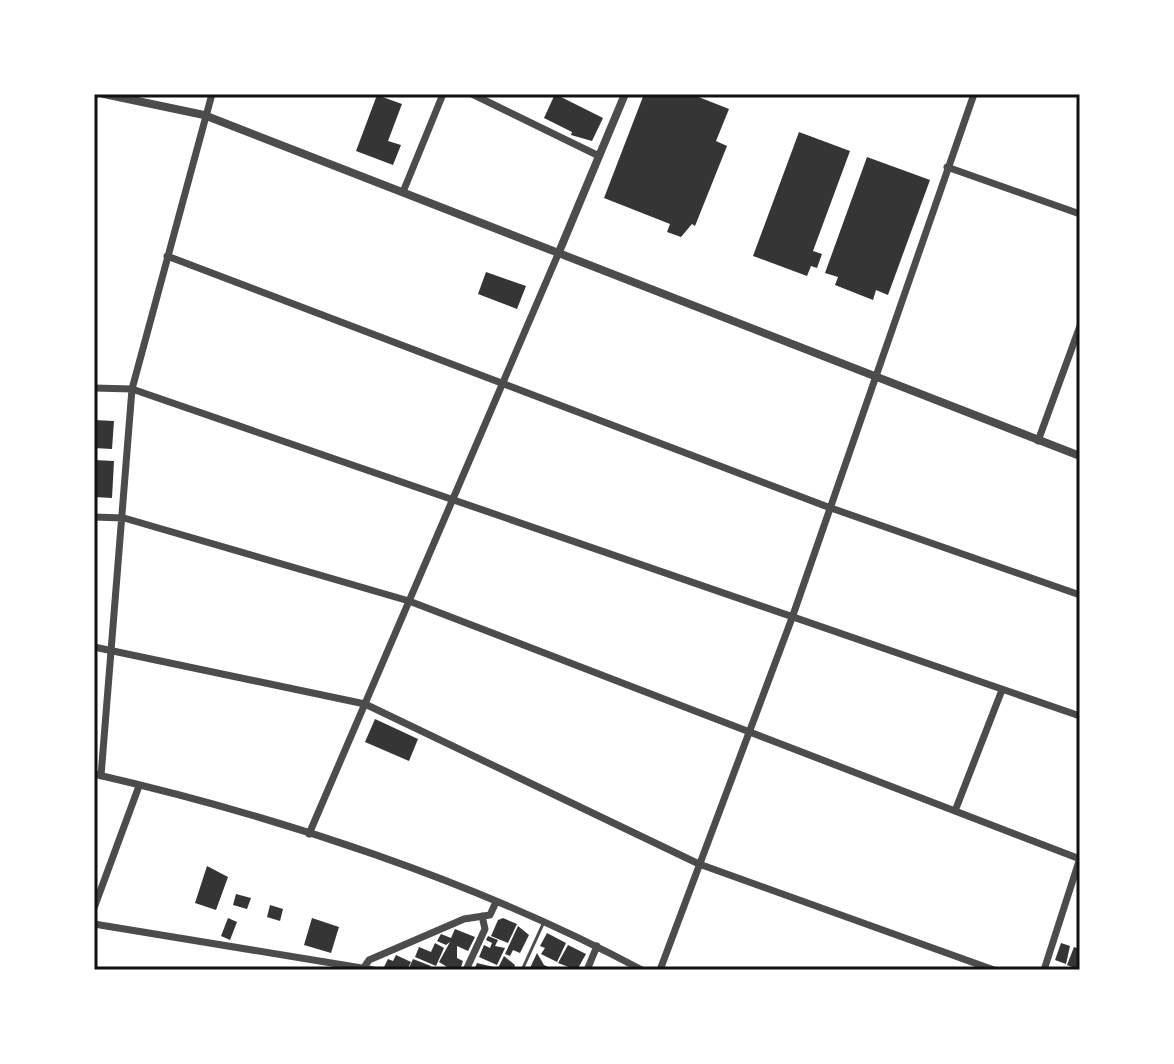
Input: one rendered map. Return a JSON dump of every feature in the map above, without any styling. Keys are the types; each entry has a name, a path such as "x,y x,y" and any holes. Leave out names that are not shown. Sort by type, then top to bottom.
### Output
{"street":[{"path":"104,94 204,115 1080,456"},
{"path":"212,94 132,389 124,518 98,775 309,834 409,867 545,921 642,970"},
{"path":"403,192 443,94"},
{"path":"472,94 599,156"},
{"path":"309,834 625,94"},
{"path":"660,970 792,618 828,507 974,94"},
{"path":"947,167 1080,214"},
{"path":"167,256 828,507 1080,595"},
{"path":"1038,441 1080,326"},
{"path":"94,388 132,389 1080,716"},
{"path":"94,517 124,518 409,601 747,734 1080,858 1044,970"},
{"path":"94,647 365,704 699,864 994,970"},
{"path":"955,811 1002,690"},
{"path":"94,908 139,786"},
{"path":"365,966 369,960 430,933 490,915 496,902"},
{"path":"466,970 485,929 482,916"},
{"path":"94,924 337,967 365,966 374,970"},
{"path":"587,970 597,946"}],"lane":[{"path":"522,970 545,921"}],"building":[{"path":"555,94 603,118 592,141 571,135 572,132 544,118"},
{"path":"644,94 691,94 729,109 716,141 727,146 695,226 692,224 681,237 667,232 670,224 604,198"},
{"path":"377,95 402,104 388,141 401,145 393,165 356,151"},
{"path":"799,132 850,151 813,251 822,254 817,268 811,266 807,276 753,256"},
{"path":"867,157 930,180 888,295 876,290 873,300 835,285 838,277 825,273"},
{"path":"486,272 526,286 517,309 478,294"},
{"path":"94,420 114,421 112,449 94,448"},
{"path":"94,460 114,461 112,498 94,497"},
{"path":"375,719 418,739 409,761 365,742"},
{"path":"207,866 228,877 216,910 195,903"},
{"path":"236,894 251,898 247,909 233,905"},
{"path":"270,905 283,909 280,921 267,917"},
{"path":"228,918 237,922 230,940 221,936"},
{"path":"312,918 339,927 331,953 304,945"},
{"path":"503,918 517,924 508,943 491,936 498,920"},
{"path":"518,926 529,935 520,953 513,950 510,956 505,954"},
{"path":"455,929 475,937 468,951 457,946 457,958 463,961 460,970 452,970 439,962 450,942 446,945 437,941 441,934 451,938"},
{"path":"547,933 566,943 557,962 541,954 545,948 540,946"},
{"path":"488,936 498,940 495,946 505,948 497,965 479,957 484,945 490,948 492,943 486,940"},
{"path":"435,943 444,948 436,966 415,957 419,947 431,952"},
{"path":"1061,943 1070,946 1066,964 1055,960"},
{"path":"568,945 586,954 577,970 558,963"},
{"path":"1074,947 1080,949 1080,970 1067,965"},
{"path":"537,953 544,965 555,970 529,970"},
{"path":"396,955 411,962 407,970 384,967 388,959 393,961"},
{"path":"504,956 515,965 513,970 474,970 477,963 498,968"},
{"path":"413,959 431,966 429,970 408,970"}]}
